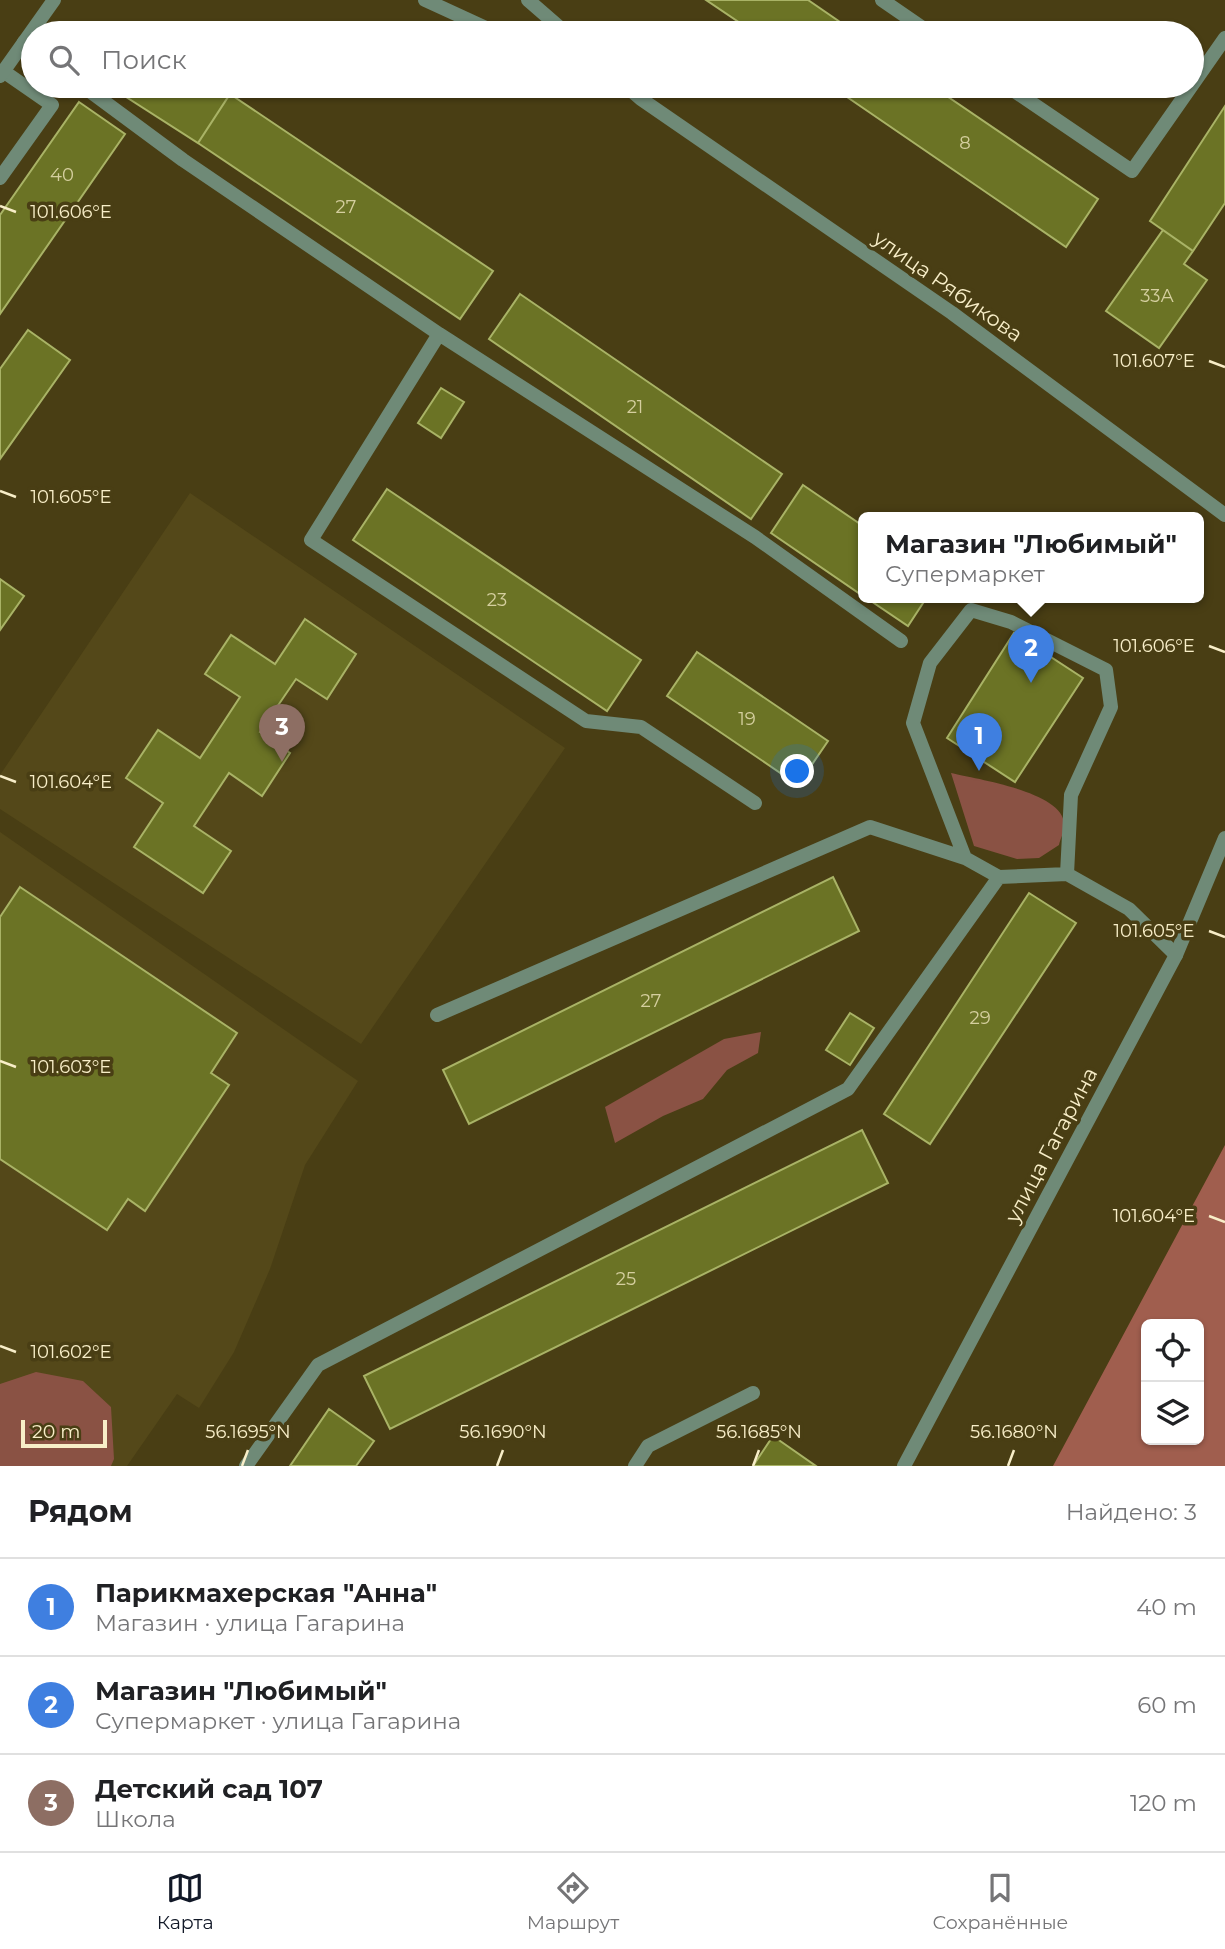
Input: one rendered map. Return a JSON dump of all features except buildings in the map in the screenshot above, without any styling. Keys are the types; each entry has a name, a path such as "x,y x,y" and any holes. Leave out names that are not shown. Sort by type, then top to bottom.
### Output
{"street":[{"path":"42,21 54,0"},
{"path":"425,0 471,21"},
{"path":"528,0 552,21"},
{"path":"882,0 913,21"},
{"path":"1204,68 1225,38"},
{"path":"21,54 2,74 21,86"},
{"path":"0,178 52,105 41,98"},
{"path":"99,98 183,160 439,334 755,537 901,641"},
{"path":"1025,98 1132,171 1183,98"},
{"name":"улица Рябикова","path":"641,99 953,313 1225,514"},
{"path":"439,334 311,540 586,721 641,727 755,803"},
{"path":"965,858 913,723 930,663 971,610 1011,622 1106,670 1111,707 1072,795 1067,874"},
{"path":"437,1015 870,827 965,858 999,877 1067,874 1129,909 1176,955"},
{"name":"улица Гагарина","path":"904,1466 1176,955 1225,838"},
{"path":"246,1466 318,1365 848,1089 999,877"},
{"path":"635,1466 648,1446 753,1393"}],"shaded area":[{"path":"190,493 565,748 361,1044 0,809 0,775"},
{"path":"951,773 998,783 1050,803 1060,813 1064,824 1059,845 1039,858 1017,859 974,846"},
{"path":"0,832 358,1081 305,1165 270,1269 234,1352 199,1408 177,1394 127,1466 0,1466"},
{"path":"761,1032 758,1053 727,1070 703,1099 663,1116 615,1143 605,1107 724,1039"},
{"path":"1225,1145 1225,1466 1053,1466"},
{"path":"36,1372 83,1381 111,1407 114,1459 111,1466 0,1466 0,1384"}],"place":[{"name":"Магазин \"Любимый\"","path":"1031,683"},
{"name":"Детский сад 107","path":"282,762"},
{"name":"Парикмахерская \"Анна\"","path":"979,771"}]}
